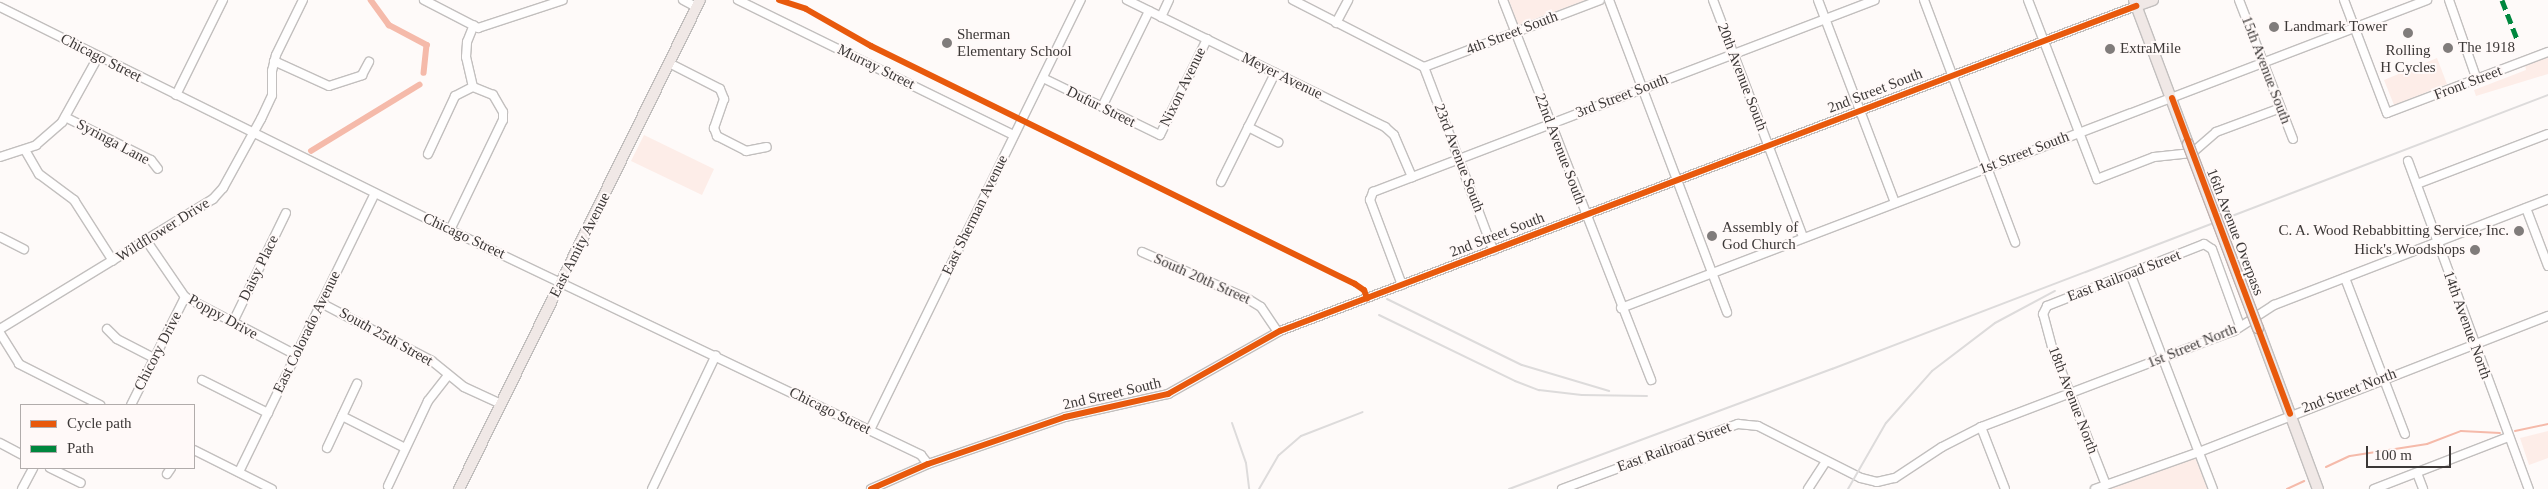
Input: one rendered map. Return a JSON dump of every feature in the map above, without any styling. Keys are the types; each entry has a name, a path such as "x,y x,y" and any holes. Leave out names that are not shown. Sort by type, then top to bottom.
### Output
{"main road":[{"name":"2nd Street South","path":"2135,3 2153,0"},
{"name":"East Amity Avenue","path":"459,489 698,3"},
{"name":"16th Avenue Overpass","path":"2135,3 2318,489"}],"street":[{"path":"176,95 223,0"},
{"name":"Wildflower Drive","path":"0,329 213,199 223,188 272,95 274,61 303,0"},
{"path":"424,0 478,28 563,0"},
{"path":"683,0 698,3"},
{"name":"Murray Street","path":"738,0 1014,135"},
{"name":"East Sherman Avenue","path":"870,430 1081,0"},
{"name":"Meyer Avenue","path":"1127,0 1390,130 1412,177"},
{"path":"1161,16 1169,0"},
{"path":"1293,0 1424,66"},
{"path":"1336,23 1348,0"},
{"name":"22nd Avenue South","path":"1503,0 1621,308 1651,380"},
{"name":"4th Street South","path":"1424,66 1600,0"},
{"path":"1608,0 1727,312"},
{"name":"20th Avenue South","path":"1713,0 1803,237"},
{"path":"1818,0 1895,203"},
{"name":"3rd Street South","path":"1402,285 1370,195 1412,177 1875,0"},
{"path":"1924,0 2015,242"},
{"path":"2028,0 2097,179 2154,157 2192,153 2216,132 2281,108"},
{"name":"15th Avenue South","path":"2239,0 2293,139"},
{"path":"2344,0 2354,28"},
{"name":"1st Street South","path":"1621,308 2427,0"},
{"path":"2449,0 2477,80"},
{"name":"2nd Street South","path":"871,489 928,464 1065,417 1168,394 1278,332 2044,41 2135,3"},
{"name":"Chicago Street","path":"0,7 450,230 716,355 921,455 928,464"},
{"path":"1102,107 1149,11"},
{"path":"473,87 466,57 467,42 474,25"},
{"name":"Front Street","path":"2354,28 2387,113 2548,52"},
{"name":"Nixon Avenue","path":"1160,135 1207,39"},
{"path":"0,157 24,150 50,134 66,117 98,57"},
{"path":"274,61 329,86 362,75 369,62"},
{"path":"669,63 720,89 724,99 714,128 717,136 746,151 767,147"},
{"name":"23rd Avenue South","path":"1424,66 1494,250"},
{"path":"1221,182 1275,72"},
{"name":"Dufur Street","path":"1043,78 1160,135"},
{"path":"428,154 455,96 473,87 493,95 503,112 503,120 450,230"},
{"name":"Syringa Lane","path":"66,117 151,160 158,169"},
{"path":"1248,127 1278,142"},
{"path":"2417,184 2548,134"},
{"path":"24,150 39,174 74,200 113,261"},
{"name":"14th Avenue North","path":"2408,161 2508,438 2529,489"},
{"name":"East Colorado Avenue","path":"239,472 375,193"},
{"name":"1st Street North","path":"1839,468 1877,482 1895,478 1942,447 1981,427 2164,358 2240,326 2274,306 2548,199"},
{"path":"2526,208 2548,266"},
{"name":"Daisy Place","path":"233,322 286,214"},
{"path":"0,237 24,249"},
{"name":"Poppy Drive","path":"146,240 185,298 296,355"},
{"name":"East Railroad Street","path":"2043,314 2047,306 2130,273 2209,245 2240,326"},
{"name":"South 20th Street","path":"1142,252 1262,307 1278,332"},
{"path":"2130,273 2213,489"},
{"path":"2345,278 2405,434"},
{"name":"Chicory Drive","path":"131,404 185,298"},
{"name":"South 25th Street","path":"322,302 432,361 464,387 501,404"},
{"name":"18th Avenue North","path":"2043,314 2106,485"},
{"name":"2nd Street North","path":"2095,489 2199,452 2290,414 2548,316"},
{"path":"106,329 117,339 154,358"},
{"path":"0,334 19,364 98,404"},
{"path":"652,489 716,355"},
{"path":"388,486 428,401 448,374"},
{"path":"202,380 268,412"},
{"path":"327,448 357,384"},
{"path":"342,416 406,448"},
{"name":"East Railroad Street","path":"1562,489 1738,424 1758,426 1839,468"},
{"path":"1981,427 2005,489"},
{"path":"2374,489 2508,438"},
{"path":"0,443 20,453"},
{"path":"195,450 272,489"},
{"path":"1808,489 1826,460"},
{"path":"22,489 32,469"},
{"path":"52,469 81,483"},
{"path":"2417,473 2423,489"}],"shaded area":[{"path":"1509,0 1586,0 1518,25"},
{"path":"2548,56 2548,74 2476,96 2474,90 2526,70 2525,65"},
{"path":"2437,58 2447,84 2394,105 2384,80"},
{"path":"644,135 714,169 702,195 631,161"},
{"path":"2548,431 2548,458 2529,465 2520,438"},
{"path":"2196,455 2209,489 2108,489"}],"waterway":[{"path":"371,0 389,25 427,45 424,73"},
{"path":"311,151 419,85"},
{"path":"2515,431 2548,424"},
{"path":"2326,467 2350,456 2427,444 2461,431 2500,433"},
{"path":"2287,489 2304,481"}],"railway":[{"path":"1509,489 1832,369 2548,95"},
{"path":"1848,489 1886,423 1932,371 1995,323 2055,291"},
{"path":"1387,299 1522,365 1609,391"},
{"path":"1379,315 1515,381 1539,390 1582,395 1647,396"},
{"path":"1259,489 1279,455 1301,436 1363,412"},
{"path":"1232,423 1246,463 1249,489"}],"marked path":[{"path":"2502,0 2517,39"}],"cycle path":[{"path":"779,0 806,9 871,46 1355,284 1364,290 1367,298"},
{"path":"871,489 928,464 1065,417 1168,394 1280,331 2136,6"},
{"path":"2172,98 2290,414"}],"place":[{"name":"Landmark Tower","path":"2274,27"},
{"name":"Rolling H Cycles","path":"2408,33"},
{"name":"Sherman Elementary School","path":"947,43"},
{"name":"The 1918","path":"2448,48"},
{"name":"ExtraMile","path":"2110,49"},
{"name":"C. A. Wood Rebabbitting Service, Inc.","path":"2519,231"},
{"name":"Assembly of God Church","path":"1712,236"},
{"name":"Hick's Woodshops","path":"2475,250"}]}
